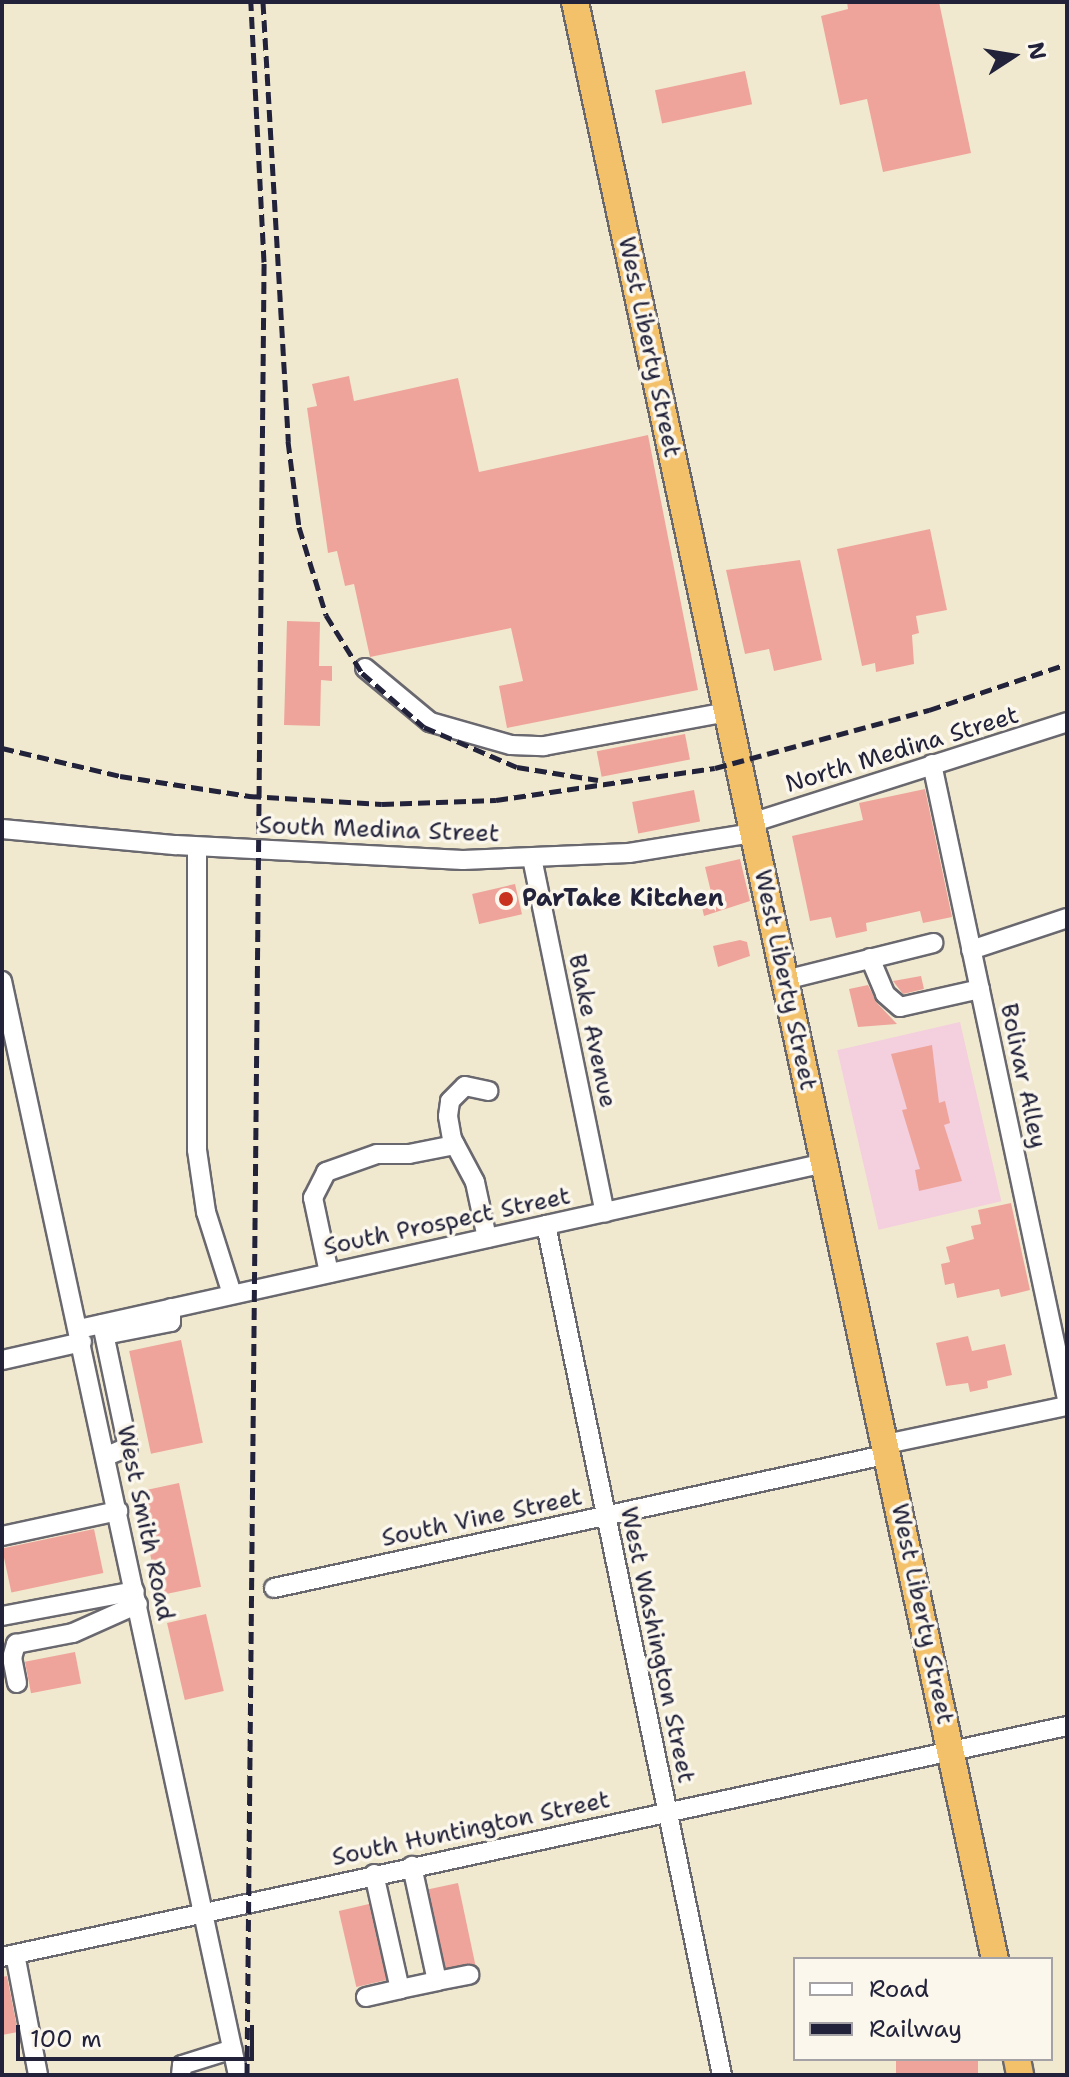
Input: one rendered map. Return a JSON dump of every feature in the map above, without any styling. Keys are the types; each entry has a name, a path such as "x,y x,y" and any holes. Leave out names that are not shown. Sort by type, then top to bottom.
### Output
{"highway":[{"name":"West Liberty Street","path":"575,2 995,1957"}],"street":[{"path":"365,668 430,722 511,745 544,746 728,712"},
{"name":"North Medina Street","path":"752,828 932,764 1067,722"},
{"name":"Bolivar Alley","path":"932,764 1067,1399"},
{"name":"South Medina Street","path":"2,829 197,847 361,856 532,858 689,847 752,828"},
{"path":"197,847 197,1150 206,1212 232,1294"},
{"name":"Blake Avenue","path":"532,858 605,1213"},
{"path":"971,950 1067,918"},
{"path":"785,980 933,943"},
{"path":"870,958 885,994 900,1007 980,989"},
{"name":"West Smith Road","path":"2,981 107,1456 238,2075"},
{"path":"487,1238 475,1182 455,1145 450,1101 465,1086 488,1091"},
{"path":"329,1273 313,1198 326,1172 377,1154 409,1154 455,1145"},
{"name":"South Prospect Street","path":"2,1360 171,1308 825,1163"},
{"name":"West Washington Street","path":"546,1225 722,2075"},
{"path":"103,1330 128,1447 107,1456"},
{"name":"South Vine Street","path":"274,1588 606,1515 1067,1406"},
{"path":"2,1536 118,1511"},
{"path":"2,1616 137,1597"},
{"path":"17,1683 12,1658 16,1644 73,1633 137,1597"},
{"name":"South Huntington Street","path":"8,1955 1067,1726"},
{"path":"412,1866 437,1981"},
{"path":"374,1874 400,1989"},
{"path":"8,1955 38,2075"},
{"path":"366,1997 469,1975"},
{"path":"181,2075 182,2065 233,2049"}],"shaded area":[{"path":"960,1022 1001,1201 879,1230 837,1050"}],"building":[{"path":"847,2 939,2 971,153 883,172 867,99 840,105 821,16 848,9"},
{"path":"745,71 752,104 662,123 655,90"},
{"path":"349,376 354,401 458,378 479,472 648,435 698,690 507,728 499,686 523,681 511,628 370,657 354,584 345,586 337,551 328,553 307,408 317,406 312,384"},
{"path":"930,529 947,610 916,616 919,633 912,635 914,664 876,672 875,663 862,666 837,549"},
{"path":"800,560 822,660 774,671 769,649 745,654 726,570"},
{"path":"287,621 320,622 319,666 332,666 332,681 321,680 320,726 284,725"},
{"path":"685,734 690,760 602,777 597,751"},
{"path":"925,789 952,917 923,923 920,911 866,923 867,931 836,938 831,917 810,921 792,836 863,820 859,803"},
{"path":"694,790 700,821 638,833 632,802"},
{"path":"740,859 750,901 704,916 699,894 711,892 705,867"},
{"path":"515,884 522,914 479,924 472,894"},
{"path":"740,940 747,942 750,956 718,967 713,946"},
{"path":"921,976 924,989 903,994 893,981"},
{"path":"868,985 877,1003 897,1024 858,1027 849,989"},
{"path":"932,1045 939,1103 945,1101 950,1123 944,1125 962,1181 919,1191 915,1170 920,1169 902,1110 907,1109 891,1054"},
{"path":"1011,1203 1030,1290 1001,1297 999,1289 957,1298 954,1283 945,1285 941,1264 950,1262 946,1247 974,1239 971,1226 981,1224 978,1210"},
{"path":"968,1336 972,1351 1005,1344 1012,1375 987,1381 988,1388 970,1392 968,1383 946,1386 936,1343"},
{"path":"181,1340 203,1443 151,1454 129,1351"},
{"path":"179,1483 201,1587 159,1596 137,1492"},
{"path":"94,1529 103,1573 11,1593 2,1549"},
{"path":"206,1614 224,1691 185,1700 167,1623"},
{"path":"75,1652 81,1683 31,1693 25,1662"},
{"path":"458,1883 476,1966 446,1972 429,1889"},
{"path":"369,1904 387,1980 356,1987 339,1911"},
{"path":"7,1976 18,2032 2,2035 2,1977"},
{"path":"896,2061 978,2061 978,2075 896,2075"}],"railway":[{"path":"247,2075 264,262 251,2"},
{"path":"263,2 288,441 299,527 326,615 362,673 424,727 517,767 598,780"},
{"path":"2,748 120,776 249,796 382,804 496,800 715,768 929,710 1067,664"}],"place":[{"name":"ParTake Kitchen","path":"506,899"}]}
